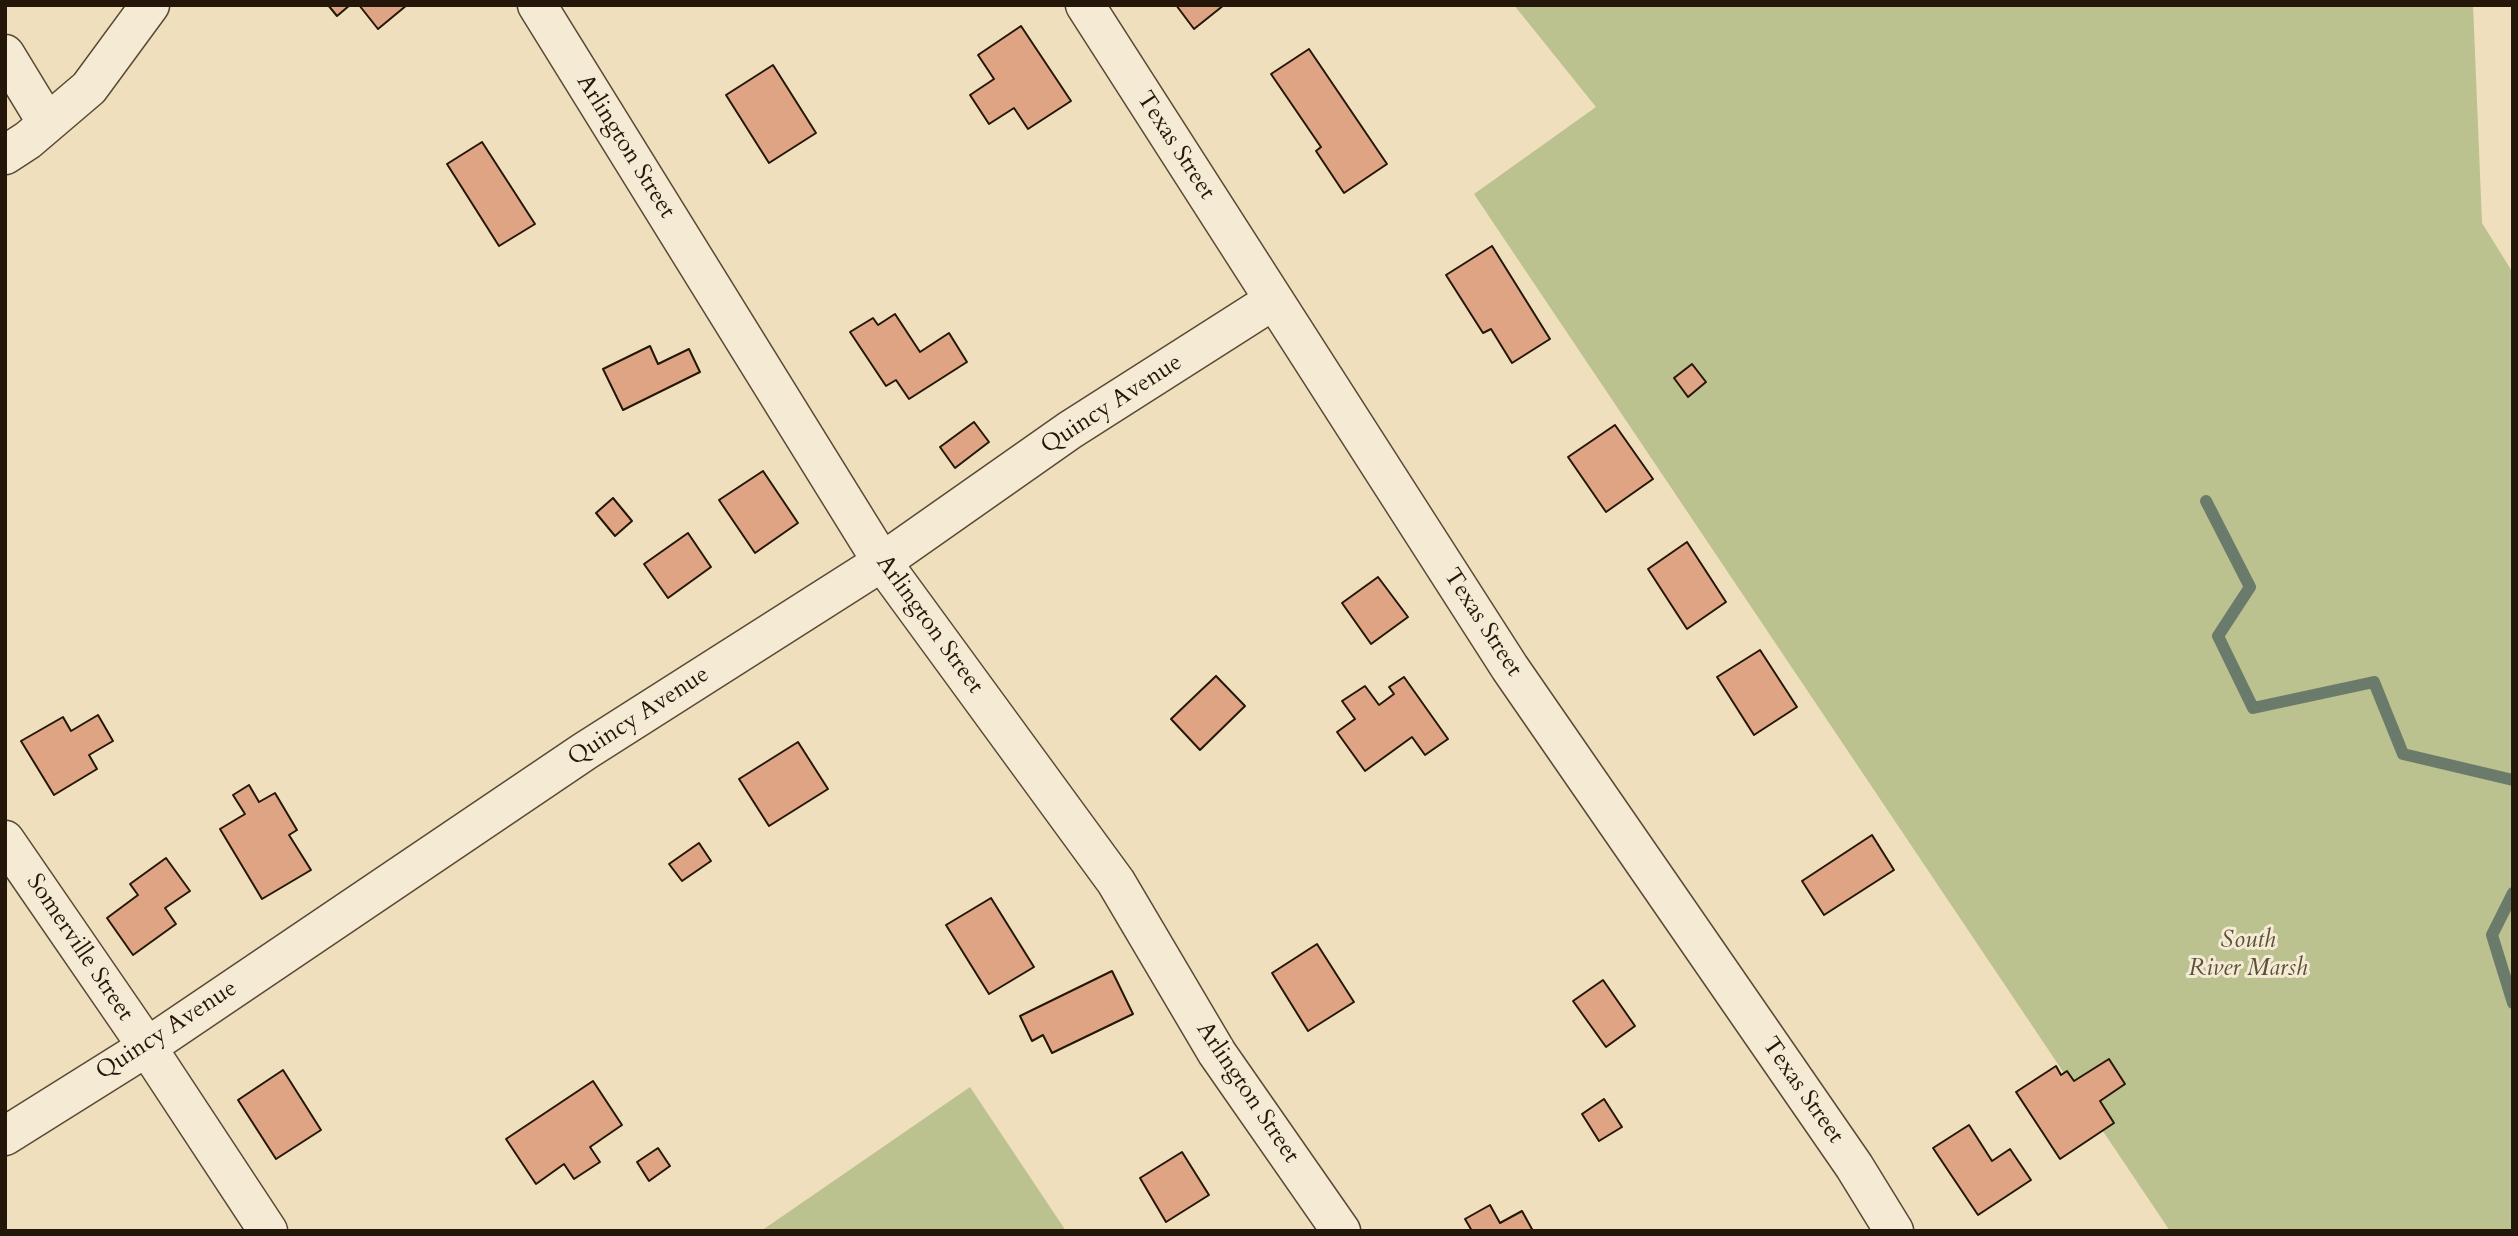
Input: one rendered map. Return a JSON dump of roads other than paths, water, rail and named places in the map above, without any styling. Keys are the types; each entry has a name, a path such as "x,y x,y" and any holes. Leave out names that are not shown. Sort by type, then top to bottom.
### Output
{"street":[{"path":"5,155 89,88 150,5"},
{"name":"Arlington Street","path":"537,5 882,562 1116,882 1217,1052 1341,1231"},
{"name":"Texas Street","path":"1084,5 1510,668 1854,1166 1895,1231"},
{"path":"5,54 47,123"},
{"name":"Quincy Avenue","path":"5,1136 146,1047 585,751 882,562 1070,430 1274,300"},
{"name":"Somerville Street","path":"5,840 268,1231"}],"waterway":[{"path":"2206,501 2250,587 2218,636 2253,708 2374,682 2403,754 2513,780"},
{"path":"2513,893 2492,935 2513,1003"}],"park label":[{"name":"South River Marsh","path":"2248,955"}]}
